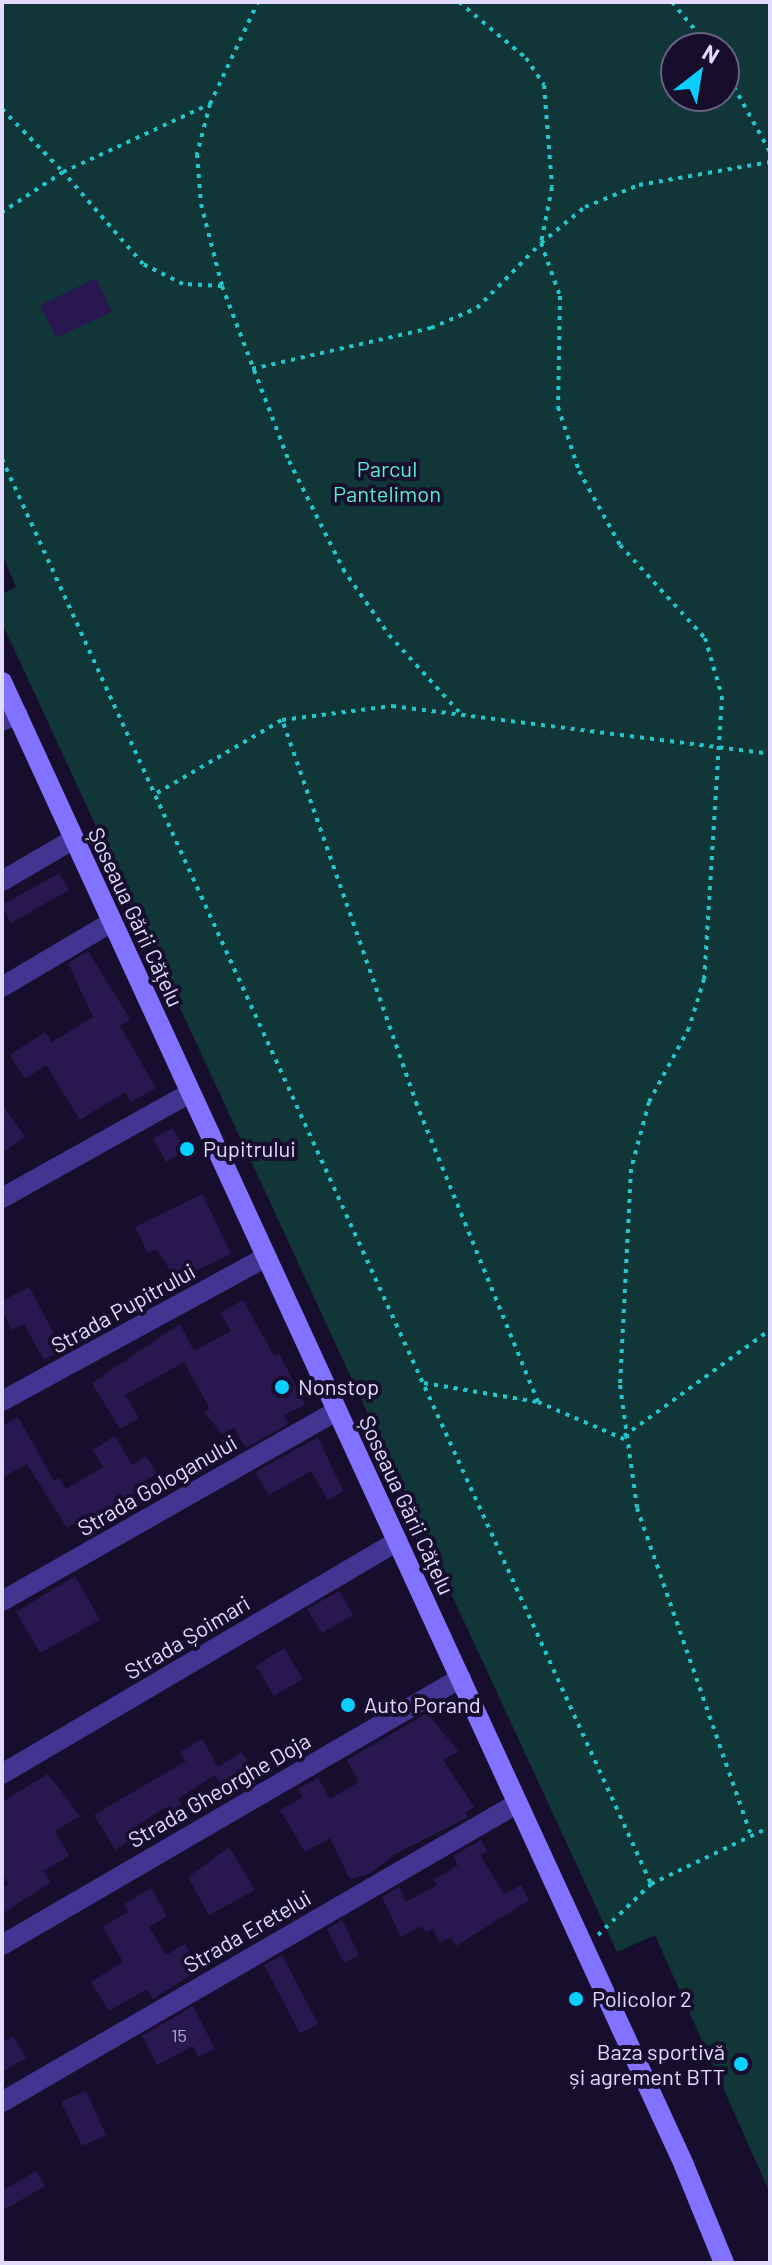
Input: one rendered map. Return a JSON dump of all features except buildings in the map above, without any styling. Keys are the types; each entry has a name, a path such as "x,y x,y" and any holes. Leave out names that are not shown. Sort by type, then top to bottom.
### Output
{"main road":[{"name":"Șoseaua Gării Cățelu","path":"2,682 9,718 74,839 700,2200 724,2263"}],"street":[{"path":"2,881 74,839"},
{"path":"2,987 112,922"},
{"path":"2,1198 190,1093"},
{"name":"Strada Pupitrului","path":"2,1401 266,1257"},
{"name":"Strada Gologanului","path":"2,1601 337,1411"},
{"name":"Strada Șoimari","path":"2,1774 397,1541"},
{"name":"Strada Gheorghe Doja","path":"2,1945 461,1678"},
{"name":"Strada Eretelui","path":"2,2102 518,1803"}],"path":[{"path":"258,2 210,104 197,154 199,179 222,286 289,461 343,569 389,635 460,713"},
{"path":"459,2 526,58 544,85 552,187 541,243 560,296 558,407 579,471 620,545 705,638 722,696 704,979 689,1028 649,1102 631,1169 620,1385 637,1508 751,1836"},
{"path":"672,2 697,32"},
{"path":"740,98 770,152"},
{"path":"2,212 63,172 210,104"},
{"path":"2,109 63,172 143,264 183,284 222,286"},
{"path":"252,369 431,328 477,308 541,243 585,207 639,185 770,162"},
{"path":"2,459 157,793 651,1884"},
{"path":"157,793 282,720 392,706 721,745 770,754"},
{"path":"282,720 417,1105 538,1402"},
{"path":"625,1438 770,1330"},
{"path":"424,1383 538,1402 625,1438"},
{"path":"584,1949 651,1884 770,1827"}],"green space":[{"name":"Parcul Pantelimon","path":"2,2 770,2 770,2193 655,1935 617,1952 2,623 2,594 16,587 2,554"}],"place":[{"name":"Pupitrului","path":"187,1149"},
{"name":"Nonstop","path":"282,1387"},
{"name":"Auto Porand","path":"348,1705"},
{"name":"Policolor 2","path":"576,1999"},
{"name":"Baza sportivă și agrement BTT","path":"741,2064"}]}
